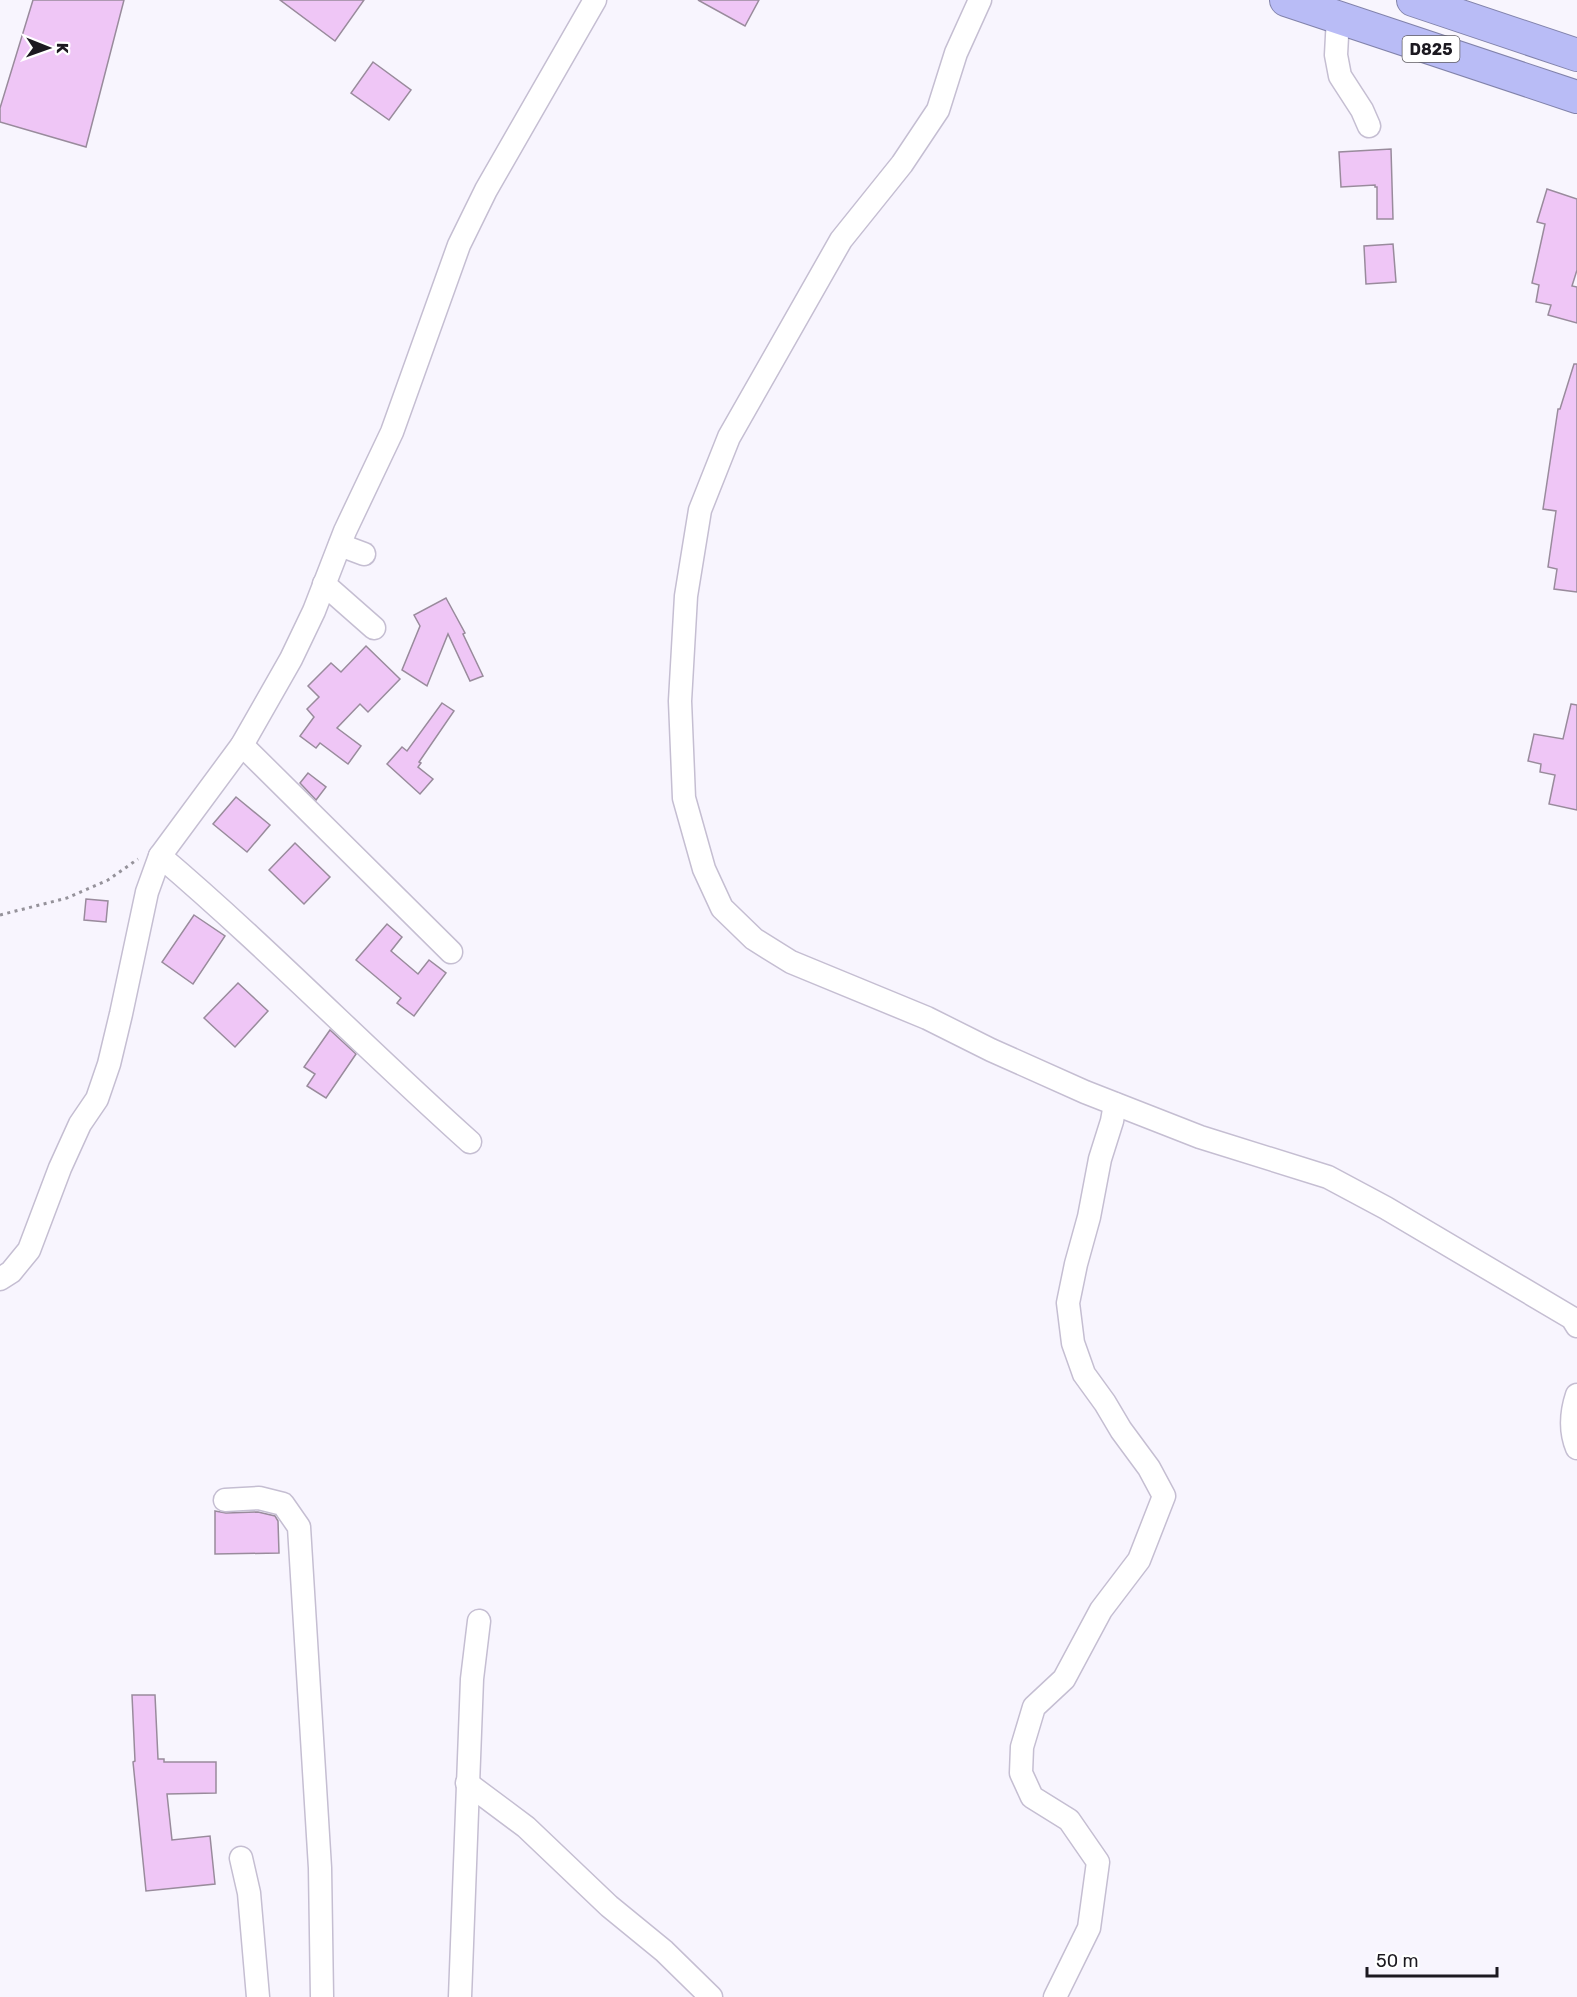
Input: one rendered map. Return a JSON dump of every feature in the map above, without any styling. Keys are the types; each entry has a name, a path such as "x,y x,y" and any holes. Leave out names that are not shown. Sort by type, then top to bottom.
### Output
{"highway":[{"name":"D825","path":"1286,0 1577,98"},
{"name":"D825","path":"1413,0 1577,55"}],"street":[{"path":"0,1279 12,1272 28,1250 64,1159 80,1124 97,1099 109,1064 147,892 160,856 242,745 291,659 392,432 459,245 486,190 595,0"},
{"path":"980,0 956,53 938,110 902,164 841,240 729,437 700,510 686,596 680,689 684,798 704,869 722,908 754,939 791,962 927,1018 991,1050 1115,1104 1200,1137 1328,1177 1355,1190 1554,1307 1572,1318 1577,1326"},
{"path":"1338,17 1336,55 1340,76 1362,110 1369,126"},
{"path":"340,545 364,554"},
{"path":"324,584 374,628"},
{"path":"242,745 451,952"},
{"path":"160,856 238,924 470,1142"},
{"path":"1054,1997 1089,1928 1098,1862 1069,1820 1032,1797 1020,1773 1022,1747 1034,1707 1064,1679 1101,1610 1139,1560 1164,1497 1149,1467 1084,1374 1073,1342 1068,1303 1115,1104"},
{"path":"1577,1395 1573,1407 1572,1435 1577,1449"},
{"path":"225,1500 258,1498 283,1504 299,1527 320,1868 322,1997"},
{"path":"460,1997 472,1679 479,1621"},
{"path":"467,1783 526,1827 609,1906 664,1951 711,1997"},
{"path":"241,1858 249,1893 258,1997"}],"path":[{"path":"0,915 67,898 108,880 138,859 160,856"}],"building":[{"path":"33,0 124,0 86,147 0,122 0,108"},
{"path":"280,0 364,0 335,41"},
{"path":"698,0 759,0 745,26"},
{"path":"373,62 411,90 389,120 351,93"},
{"path":"1391,149 1393,219 1377,219 1377,187 1375,185 1341,187 1339,152"},
{"path":"1547,189 1577,199 1577,270 1572,286 1577,287 1577,323 1548,315 1551,305 1536,302 1539,285 1532,283 1545,224 1537,222"},
{"path":"1393,244 1396,282 1366,284 1364,246"},
{"path":"1574,364 1577,364 1577,592 1554,589 1557,569 1548,567 1556,511 1543,509 1558,409 1560,409"},
{"path":"446,598 465,633 463,634 483,676 470,681 448,634 427,686 402,670 420,626 414,615"},
{"path":"366,646 400,679 368,712 360,704 337,728 361,746 348,764 320,743 316,748 300,736 314,717 307,709 319,697 308,686 331,663 341,672"},
{"path":"442,703 454,711 419,762 421,763 418,767 433,779 420,794 387,764 402,747 407,751"},
{"path":"1571,704 1577,705 1577,810 1549,804 1555,775 1540,772 1541,764 1528,761 1534,734 1563,739"},
{"path":"308,773 326,787 316,800 300,783"},
{"path":"236,797 270,825 247,852 213,824"},
{"path":"295,843 330,877 304,904 269,870"},
{"path":"86,899 108,901 106,922 84,920"},
{"path":"194,915 225,936 193,984 162,962"},
{"path":"387,924 402,937 391,951 418,974 429,960 446,973 414,1016 397,1003 401,998 356,960"},
{"path":"238,983 268,1011 235,1047 204,1018"},
{"path":"330,1030 356,1054 326,1098 307,1086 315,1074 304,1067"},
{"path":"215,1511 258,1512 275,1516 278,1521 279,1553 215,1554"},
{"path":"132,1695 155,1695 158,1759 164,1759 164,1762 216,1762 216,1793 167,1794 172,1840 210,1836 215,1884 146,1891 133,1762 135,1761"}]}
